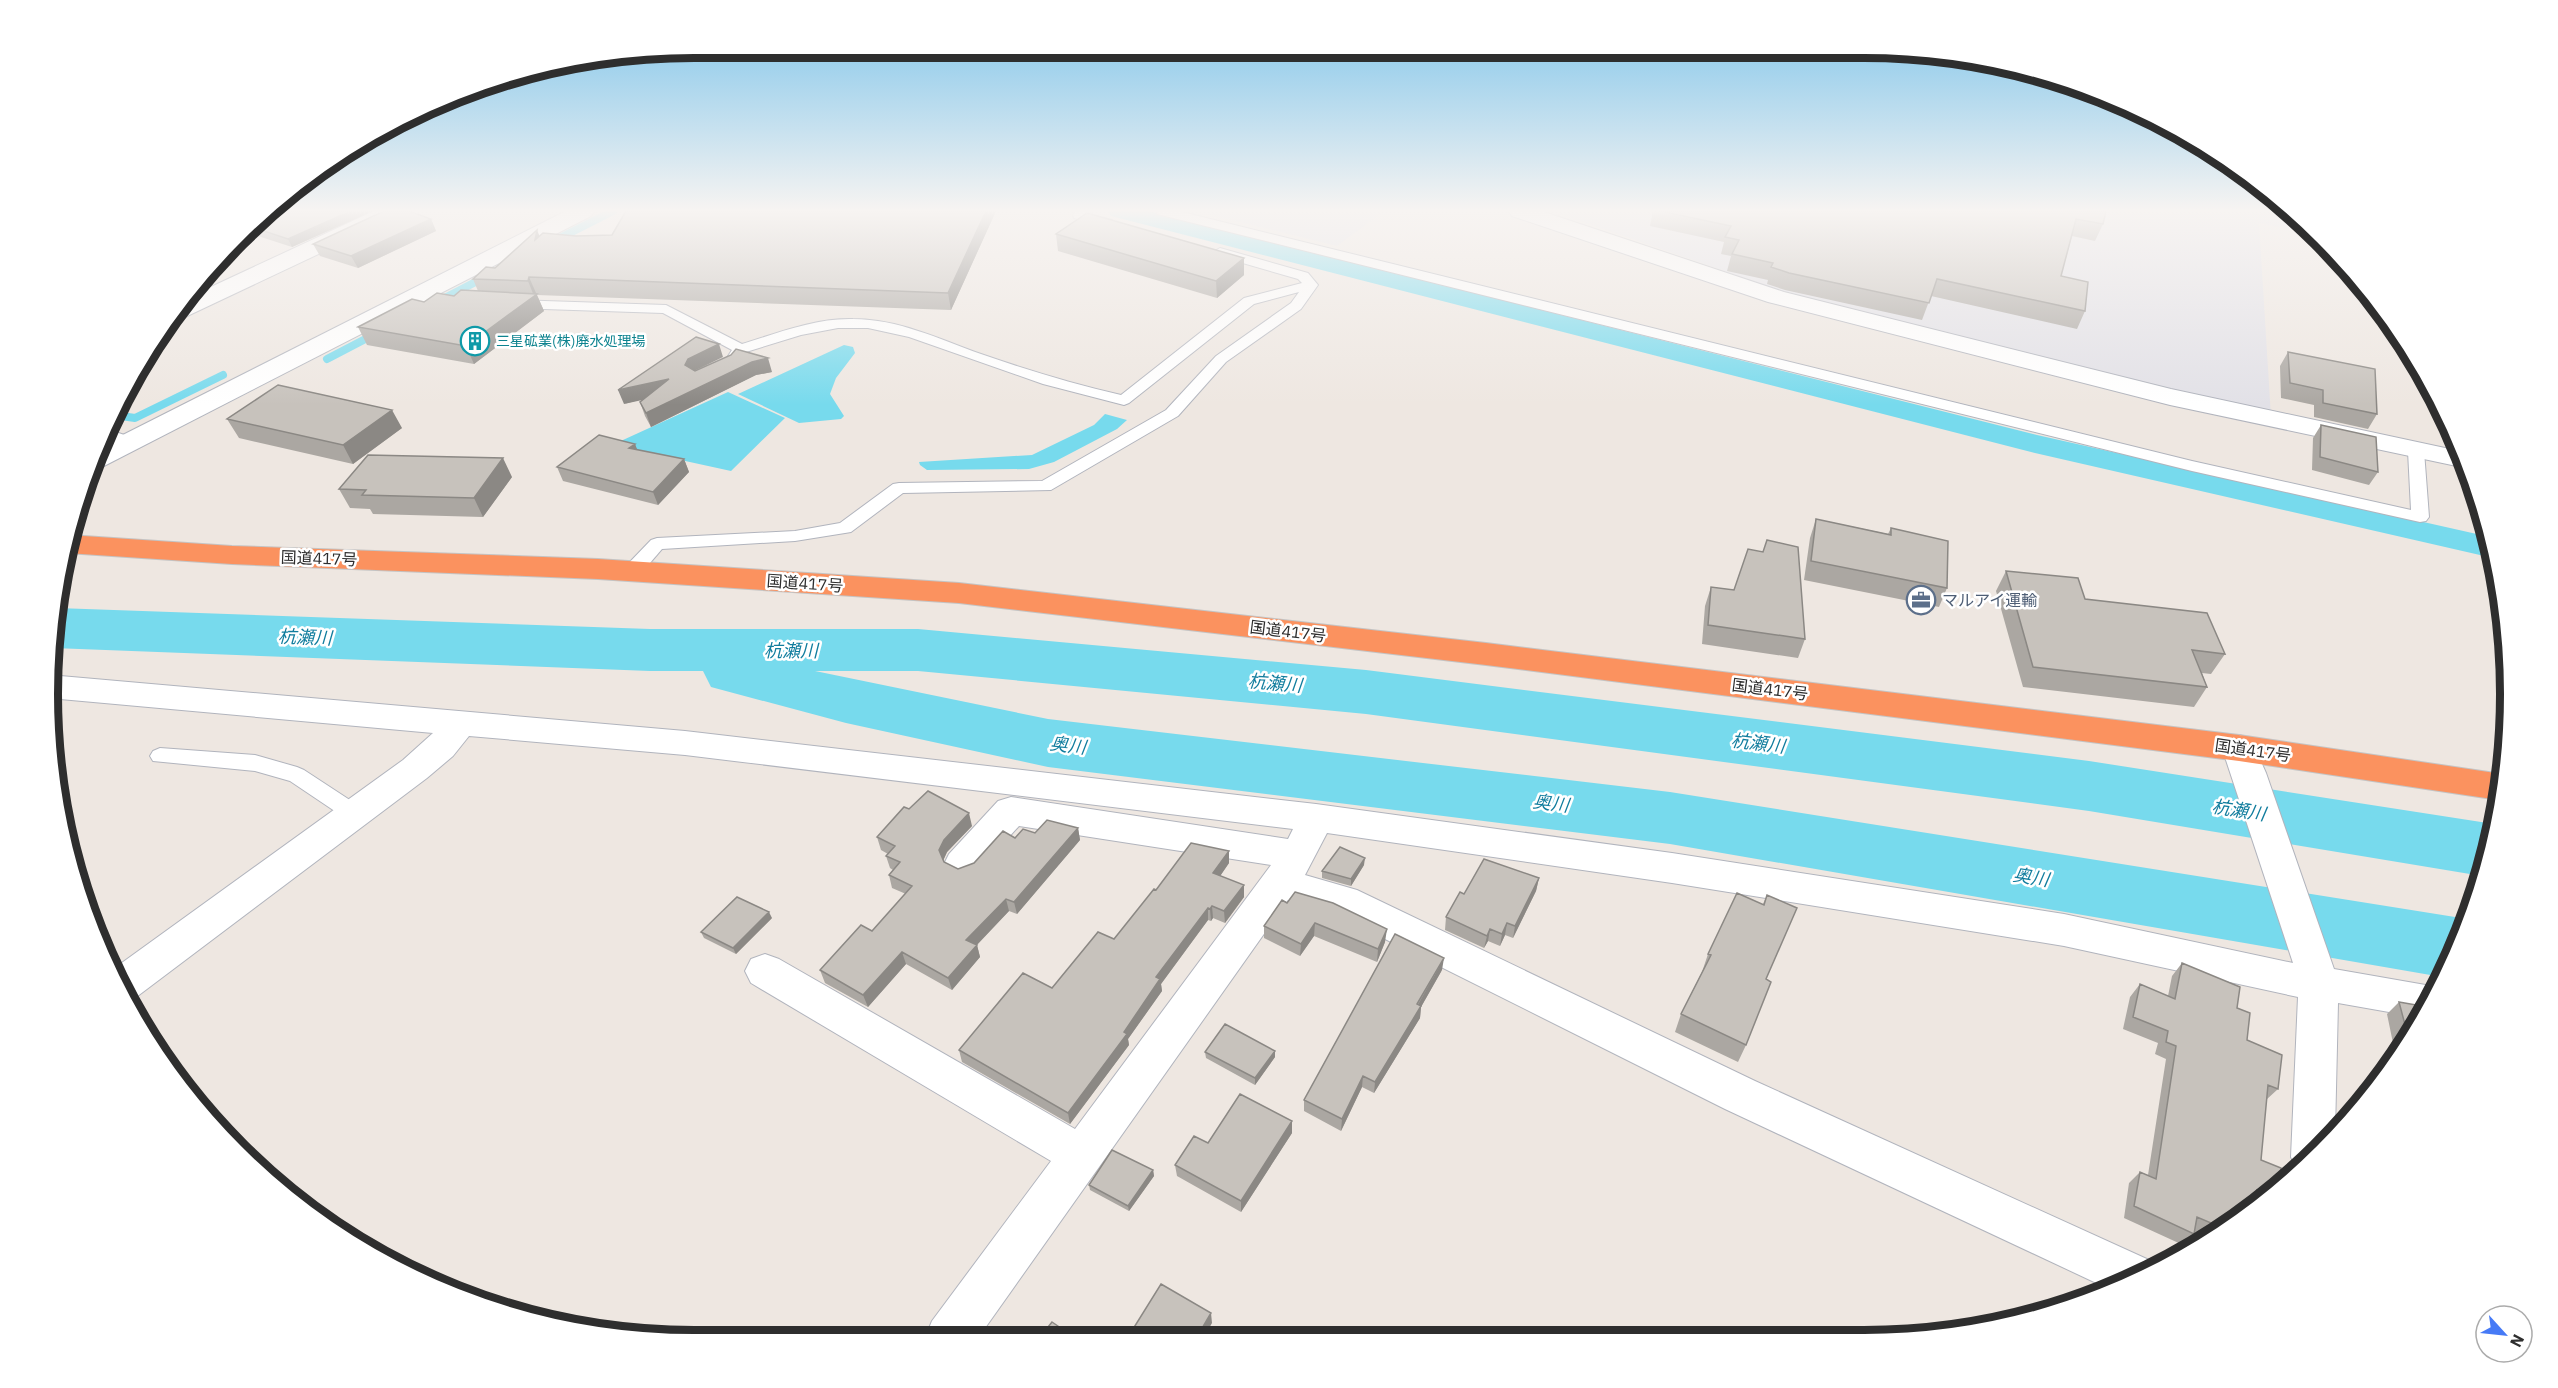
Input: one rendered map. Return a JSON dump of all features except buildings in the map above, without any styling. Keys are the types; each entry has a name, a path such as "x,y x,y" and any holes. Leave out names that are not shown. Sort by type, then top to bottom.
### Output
{"highway":[{"name":"国道417号","path":"77,545 232,555 632,571 959,593 1485,654 2244,760 2492,786"}],"street":[{"path":"192,305 253,276"},
{"path":"113,440 433,296 469,276"},
{"path":"1713,276 1776,297 2170,397 2454,458"},
{"path":"58,687 696,744 1316,818 1672,868 2064,930 2284,979 2318,982 2420,1000"},
{"path":"127,981 415,769 441,747 460,723"},
{"path":"2244,760 2318,982 2313,1143"},
{"path":"962,864 1011,811 1289,868 1344,901 1740,1095 2127,1272"},
{"path":"955,1330 1289,868 1316,818"},
{"path":"765,971 1082,1156"}],"lane":[{"path":"1302,276 1311,285"},
{"path":"1424,276 2192,466 2420,517 2416,452"},
{"path":"719,368 729,363 741,349 804,330 853,322 909,331 997,364 1081,391 1124,400 1249,301 1311,285"},
{"path":"632,571 657,544 795,536 845,528 899,488 1045,486 1172,413 1221,359 1296,306 1311,285"},
{"path":"505,304 666,309 741,349"},
{"path":"160,756 255,763 297,775 355,814"}],"shaded area":[{"path":"1738,276 2262,276 2271,417 1782,291"}],"water":[{"path":"844,345 853,347 855,353 836,378 830,394 844,416 841,419 799,423 738,394"},
{"path":"728,392 785,418 731,471 612,445"},
{"path":"1105,414 1127,420 1117,429 1054,462 1029,469 927,470 919,462 1032,455 1094,425"}],"waterway":[{"path":"437,302 487,276"},
{"path":"1374,276 2035,444 2482,546"},
{"path":"327,359 375,334"},
{"path":"123,416 135,418 223,375"},
{"name":"杭瀬川","path":"62,628 650,650 918,650 1366,692 2089,786 2480,849"},
{"name":"奥川","path":"733,672 846,701 1048,743 1670,818 2447,947"}],"place":[{"name":"三星砿業(株)廃水処理場","path":"475,341"},
{"name":"マルアイ運輸","path":"1921,600"}]}
